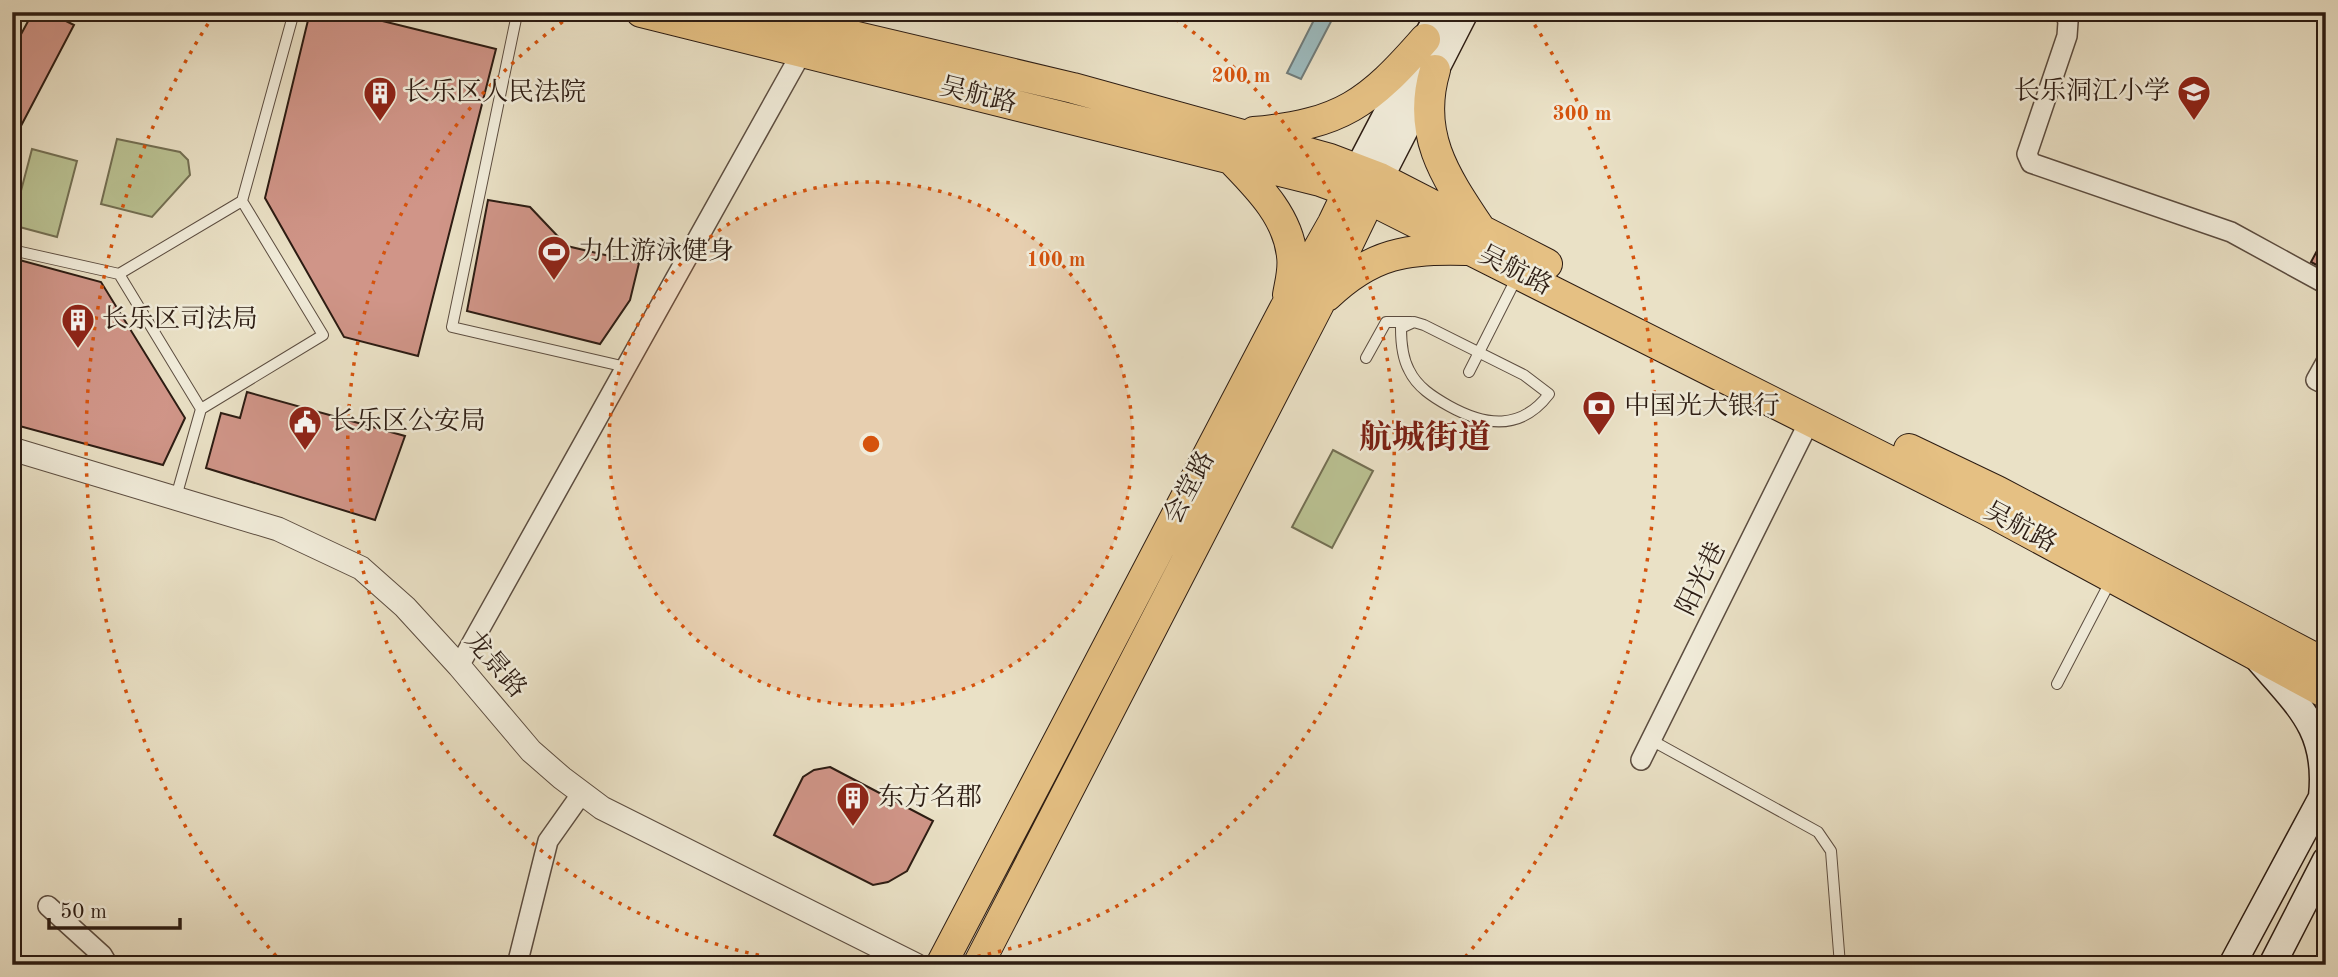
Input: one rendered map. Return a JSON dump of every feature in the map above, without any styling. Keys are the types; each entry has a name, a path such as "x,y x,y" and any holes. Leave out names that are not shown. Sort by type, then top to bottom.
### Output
{"main road":[{"name":"吴航路","path":"641,12 802,52 1234,146"},
{"name":"吴航路","path":"751,12 1073,88 1234,146 1320,181 1364,184 1997,491 2264,646 2326,693"},
{"name":"会堂路","path":"978,965 1319,304 1364,184 1425,38 1440,12"},
{"name":"会堂路","path":"942,965 1285,308 1333,223 1364,184 1435,70 1465,12"},
{"path":"1285,308 1293,257 1288,237 1234,146 1323,121 1350,108 1377,89 1425,38"},
{"path":"1319,304 1336,287 1380,258 1477,240 1436,151 1428,104 1435,70"},
{"name":"吴航路","path":"1477,240 1519,273 1987,510 2112,579 2264,646 2326,664"},
{"path":"2264,646 2326,647"},
{"path":"2232,965 2324,794 2324,765 2318,740 2264,646"},
{"path":"2272,965 2326,860"}],"street":[{"path":"2048,12 2067,17 2067,36 2026,154 2031,163 2231,232 2326,285"},
{"path":"459,666 802,52"},
{"path":"2326,362 2316,380 2326,385"},
{"name":"阳光巷","path":"1642,760 1809,422"},
{"name":"龙景路","path":"12,449 278,529 361,568 405,607 531,751 582,793 615,814 916,965"},
{"path":"517,965 548,841 582,793"},
{"path":"48,906 102,956 108,965"}],"lane":[{"path":"12,250 119,274 242,201 294,12"},
{"path":"517,14 452,327 626,367"},
{"path":"176,497 201,409 323,335 242,201"},
{"path":"1469,372 1519,273"},
{"path":"119,274 201,409"},
{"path":"1366,358 1386,322 1413,322 1524,375 1549,394 1534,411 1517,419 1503,422 1468,416 1430,395 1409,372 1401,344 1401,328 1413,322"},
{"path":"2057,684 2112,579"},
{"path":"1651,740 1818,832 1831,851 1840,965"}],"green space":[{"path":"117,139 180,152 188,160 190,175 152,217 101,204"},
{"path":"32,149 77,161 57,237 12,225"},
{"path":"1333,450 1373,471 1332,548 1292,527"}],"water":[{"path":"1318,12 1336,12 1301,79 1287,73"}],"building":[{"path":"33,12 48,12 74,25 12,143 12,51"},
{"name":"长乐区人民法院","path":"310,12 346,12 496,49 418,356 344,337 265,198"},
{"name":"力仕游泳健身","path":"488,200 530,207 567,246 639,263 630,300 600,344 467,311"},
{"path":"2326,234 2326,270 2311,262"},
{"name":"长乐区司法局","path":"12,258 101,282 185,418 163,465 12,424"},
{"name":"长乐区公安局","path":"247,392 405,436 375,520 206,468 221,413 240,418"},
{"name":"东方名郡","path":"830,767 933,821 907,871 888,882 873,885 774,835 803,777 814,770"}],"place":[{"name":"长乐洞江小学","path":"2194,122"},
{"name":"长乐区人民法院","path":"380,123"},
{"name":"力仕游泳健身","path":"554,282"},
{"name":"长乐区司法局","path":"78,350"},
{"name":"中国光大银行","path":"1599,437"},
{"name":"长乐区公安局","path":"305,452"},
{"name":"东方名郡","path":"853,828"}],"district":[{"name":"航城街道","path":"1425,439"}]}
